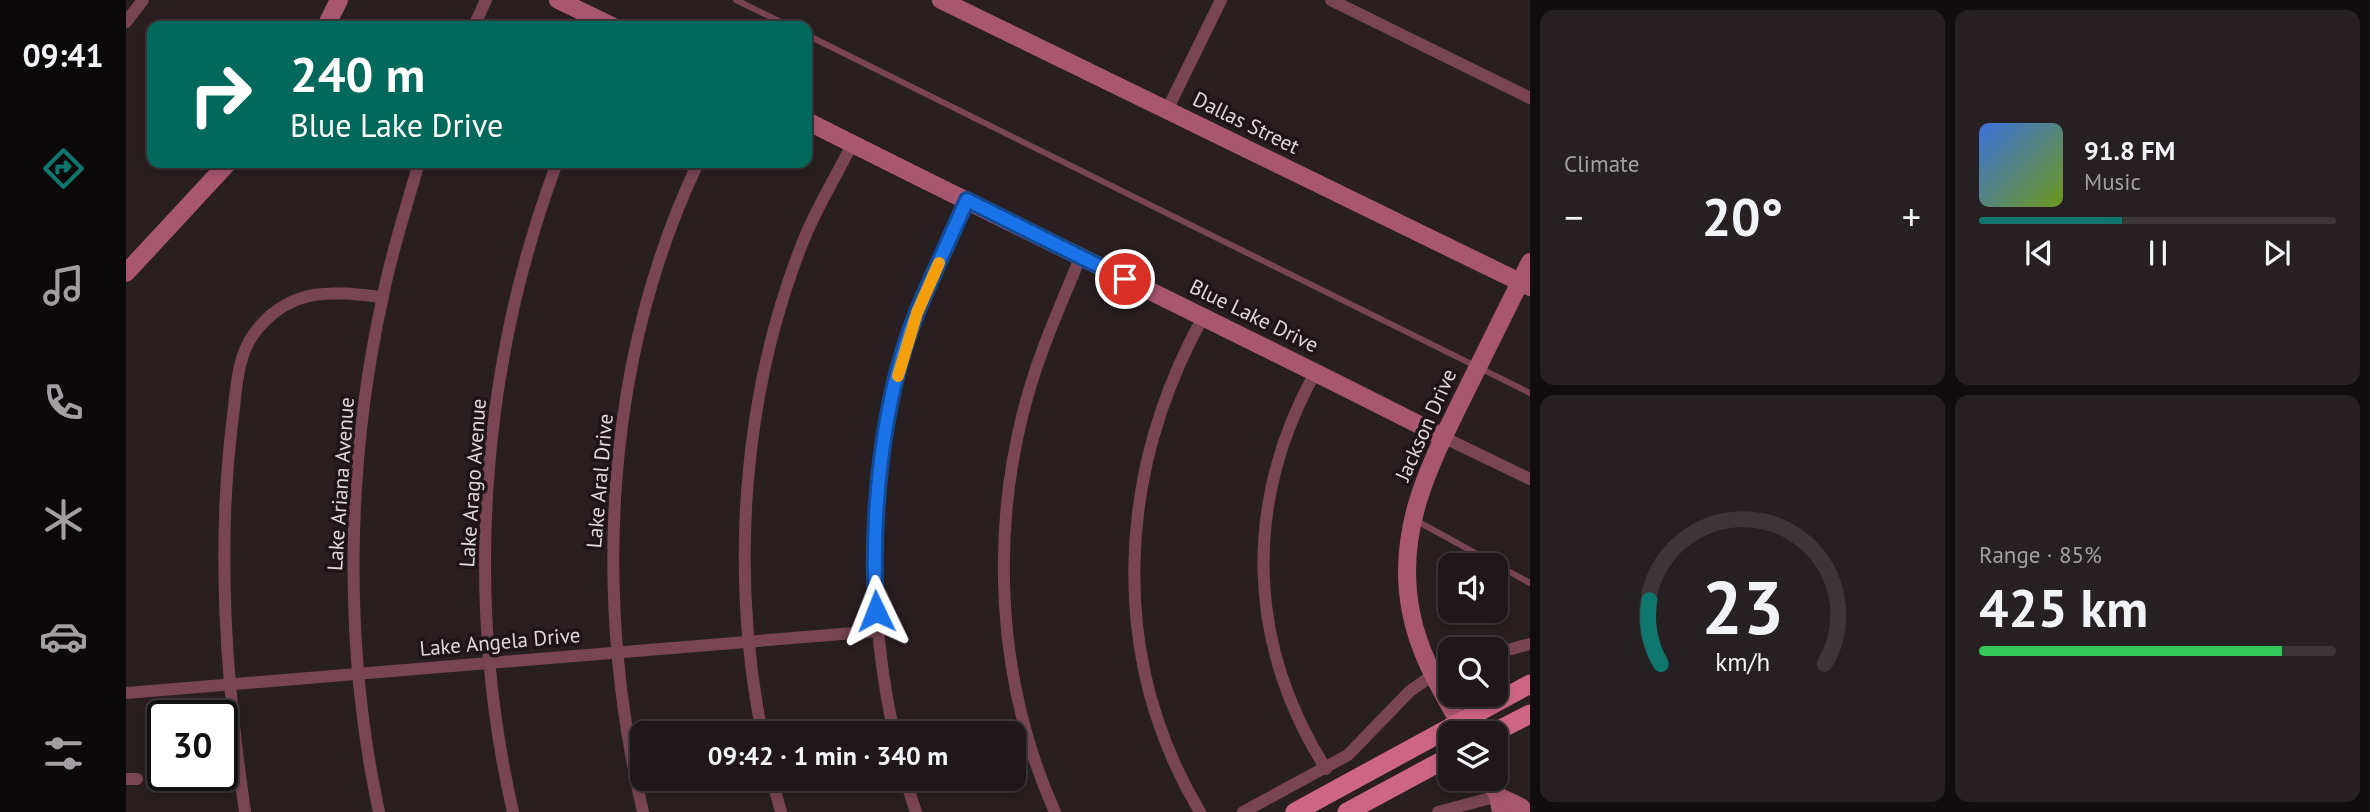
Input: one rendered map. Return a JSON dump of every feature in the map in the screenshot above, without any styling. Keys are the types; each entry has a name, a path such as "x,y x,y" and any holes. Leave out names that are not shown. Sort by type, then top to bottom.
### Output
{"main road":[{"path":"1473,721 1530,684"},
{"path":"1508,725 1530,714"},
{"path":"1295,812 1438,740"},
{"path":"1347,812 1438,762"}],"street":[{"path":"126,22 143,0"},
{"path":"328,21 339,0"},
{"path":"476,21 486,0"},
{"path":"558,0 602,21"},
{"name":"Dallas Street","path":"941,0 1525,284"},
{"path":"1167,110 1221,0"},
{"path":"1331,0 1530,98"},
{"name":"Blue Lake Drive","path":"812,124 1530,479"},
{"path":"760,721 749,642 745,564 746,516 755,425 768,357 790,279 803,242 852,144"},
{"path":"126,273 223,168"},
{"name":"Lake Ariana Avenue","path":"379,812 359,674 354,579 356,495 366,390 382,297 417,168"},
{"name":"Lake Arago Avenue","path":"513,812 501,752 490,663 485,565 492,432 513,309 527,255 555,168"},
{"name":"Lake Aral Drive","path":"643,812 626,732 616,651 612,584 613,527 633,363 653,283 679,204 696,168"},
{"path":"892,721 884,684 875,590 876,520 890,415 917,313 967,200"},
{"path":"1055,812 1030,745 1015,682 1004,587 1005,521 1014,455 1029,390 1080,258"},
{"name":"Jackson Drive","path":"1458,721 1433,675 1418,638 1410,603 1407,556 1412,518 1424,477 1477,367 1525,284 1530,262"},
{"path":"245,812 229,686 224,583 228,456 241,356 261,324 290,302 336,292 382,297"},
{"path":"1200,812 1170,751 1152,695 1139,638 1134,580 1136,519 1149,449 1163,400 1203,317"},
{"path":"1316,371 1293,415 1277,461 1267,509 1263,558 1266,607 1275,656 1301,726 1326,769"},
{"name":"Lake Angela Drive","path":"126,693 878,631"},
{"path":"1508,650 1530,644"},
{"path":"1243,812 1348,755 1404,696 1438,673"},
{"path":"775,791 781,812"},
{"path":"909,791 916,812"},
{"path":"1438,812 1499,804 1521,807 1525,812"}],"lane":[{"path":"736,0 779,21"},
{"path":"812,37 1530,393"},
{"path":"1412,518 1530,583"}],"slow traffic":[{"path":"898,376 917,313 939,263"}],"route":[{"path":"876,611 876,520 883,450 890,415 917,313 967,200 1125,279"}]}
